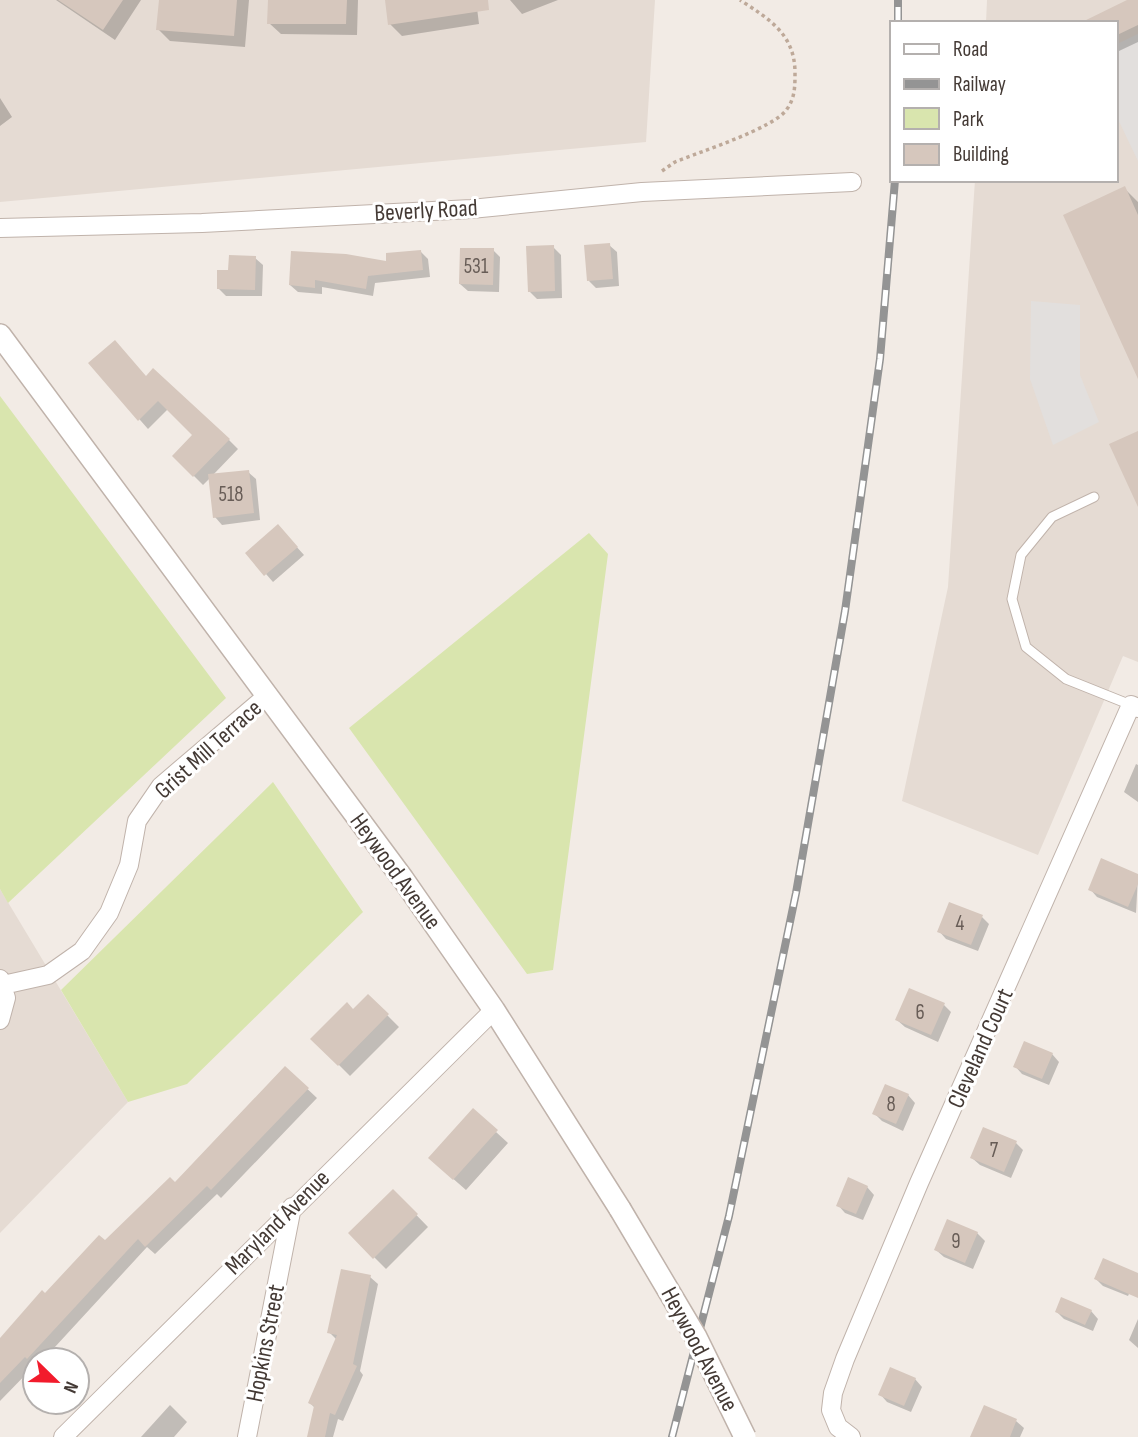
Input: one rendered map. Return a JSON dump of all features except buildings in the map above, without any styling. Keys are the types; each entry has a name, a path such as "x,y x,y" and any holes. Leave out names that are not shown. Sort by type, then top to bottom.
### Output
{"street":[{"name":"Beverly Road","path":"0,228 202,223 471,208 642,192 852,182"},
{"name":"Heywood Avenue","path":"0,335 403,879 494,1010 620,1209 696,1337 745,1437"},
{"name":"Grist Mill Terrace","path":"0,1020 6,998 2,982 48,975 82,951 109,913 129,865 137,821 161,786 268,695"},
{"name":"Cleveland Court","path":"851,1437 834,1419 833,1393 919,1183 1134,706"},
{"name":"Maryland Avenue","path":"64,1437 292,1207 494,1010"},
{"name":"Hopkins Street","path":"247,1437 292,1207"}],"lane":[{"path":"1094,497 1052,517 1021,555 1012,599 1026,647 1066,679 1134,706"}],"path":[{"path":"642,192 654,177 675,162 770,124 787,111 795,92 791,44 774,22 740,0"}],"shaded area":[{"path":"0,0 655,0 646,142 0,202"},
{"path":"987,0 1138,0 1138,662 1123,656 1038,855 902,801 948,587 975,182 1117,182 1117,21 986,21"},
{"path":"1138,34 1138,161 1117,117 1117,44"},
{"path":"1031,301 1080,305 1080,375 1099,422 1053,445 1030,379"},
{"path":"0,889 128,1102 0,1233"}],"green space":[{"path":"0,396 226,698 8,903 0,889"},
{"path":"589,533 608,554 553,970 527,974 349,728"},
{"path":"273,782 363,912 187,1084 128,1102 61,990"}],"railway":[{"path":"898,0 898,21"},
{"path":"672,1437 729,1216 796,893 845,611 880,359 895,182"}]}
